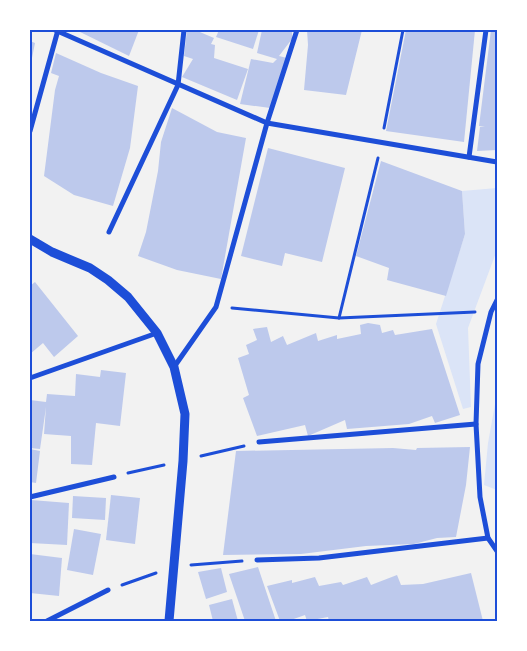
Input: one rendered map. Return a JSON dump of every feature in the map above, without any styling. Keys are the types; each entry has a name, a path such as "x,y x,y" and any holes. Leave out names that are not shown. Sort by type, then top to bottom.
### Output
{"street":[{"path":"30,131 57,30 178,85 268,123 497,162"},
{"path":"109,232 178,85 184,30"},
{"path":"174,367 216,306 268,123 297,30"},
{"path":"468,157 486,30"},
{"path":"30,239 52,252 90,268 128,297 157,333 174,367 185,414 183,461 169,621"},
{"path":"497,300 478,364 476,424 480,497 488,538 497,551"},
{"path":"30,378 157,333"},
{"path":"259,442 476,424"},
{"path":"30,497 114,477"},
{"path":"258,560 319,558 488,538"},
{"path":"46,621 108,590"}],"path":[{"path":"339,318 382,143 403,30"},
{"path":"216,306 339,318 492,312"},
{"path":"114,477 259,442"},
{"path":"108,590 173,566 258,560"}],"shaded area":[{"path":"497,188 497,250 468,328 471,407 463,409 436,324 465,234 462,191"},
{"path":"497,393 497,490 484,485 488,443"}],"building":[{"path":"76,30 139,30 129,56"},
{"path":"187,30 195,30 214,38 211,44 215,45 214,58 248,69 237,100 182,77 193,59 184,56"},
{"path":"219,30 259,30 253,49 216,37"},
{"path":"262,30 292,30 292,39 279,56 287,58 270,108 240,104 251,59 273,63 277,59 257,53"},
{"path":"307,30 362,30 346,95 304,90 308,45"},
{"path":"406,30 475,30 464,142 386,131"},
{"path":"491,30 497,30 497,150 477,151 480,127 485,127 479,126"},
{"path":"30,41 35,43 31,63 30,63"},
{"path":"56,53 101,73 138,86 130,148 113,206 74,195 44,176 55,90 59,76 51,73"},
{"path":"172,108 217,132 246,138 221,279 177,270 138,256 146,232 158,171 161,142"},
{"path":"268,148 345,168 322,262 285,253 282,266 241,256"},
{"path":"381,161 462,191 465,234 446,296 387,280 389,268 356,256"},
{"path":"35,282 78,336 54,357 43,343 30,354 30,286"},
{"path":"368,323 380,325 382,333 393,330 395,335 432,329 460,415 435,423 432,416 409,424 347,429 345,420 308,436 305,425 257,436 243,398 249,395 238,358 249,354 246,345 257,340 253,329 267,327 271,342 283,336 287,345 316,333 318,341 337,335 337,339 361,334 360,325"},
{"path":"101,370 126,373 120,426 96,423 92,465 71,464 71,436 44,434 46,407 40,449 30,448 30,400 46,402 47,394 75,396 76,374 100,377"},
{"path":"470,447 466,485 456,537 437,538 414,544 366,546 301,554 223,555 236,451 393,448 416,450 417,448"},
{"path":"30,449 40,451 36,483 30,482"},
{"path":"111,495 140,498 135,544 106,540"},
{"path":"73,496 106,498 105,520 72,518"},
{"path":"31,500 69,503 67,545 30,543"},
{"path":"74,529 101,534 93,575 67,570"},
{"path":"30,554 62,558 59,596 30,593"},
{"path":"258,567 276,621 245,621 229,574"},
{"path":"221,568 227,592 206,599 198,572"},
{"path":"471,573 483,621 329,621 328,617 307,621 305,615 288,621 280,621 267,586 292,580 292,583 315,577 319,586 341,582 343,585 367,577 371,585 397,575 401,585 423,584"},
{"path":"232,599 238,621 213,621 209,605"}]}
